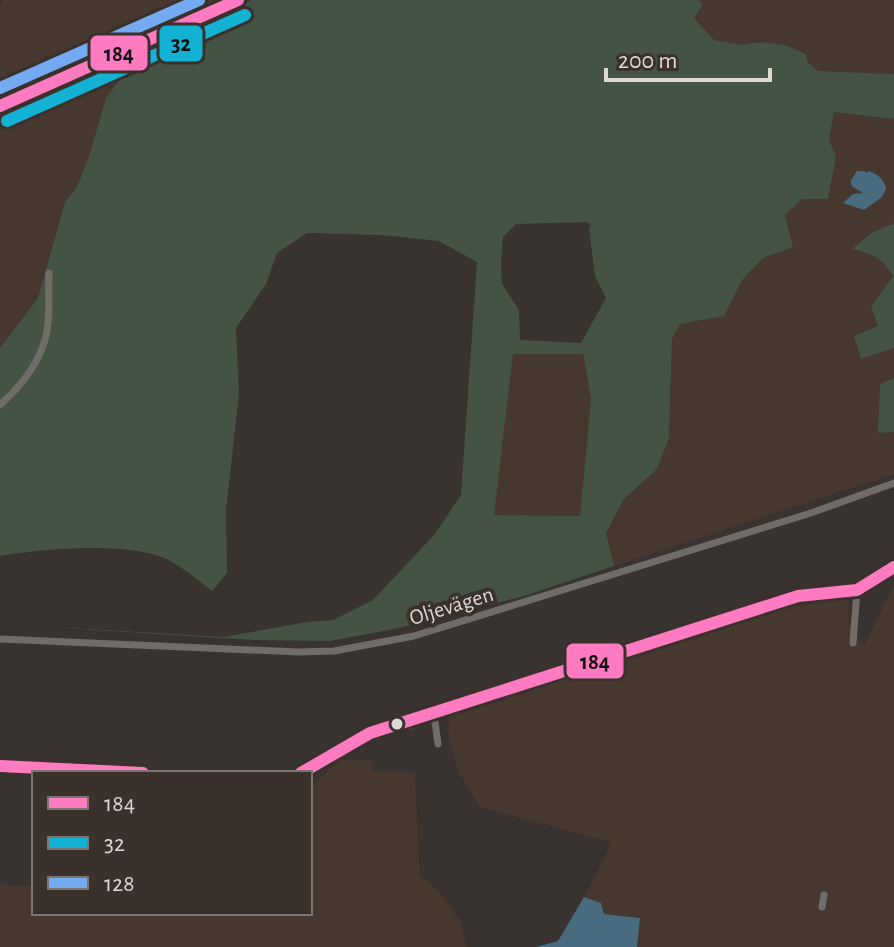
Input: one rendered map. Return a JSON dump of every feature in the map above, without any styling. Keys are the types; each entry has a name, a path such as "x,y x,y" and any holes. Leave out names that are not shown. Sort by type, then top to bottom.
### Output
{"street":[{"path":"179,0 188,22"},
{"path":"0,106 238,0"},
{"path":"0,405 14,392 45,341 49,273"},
{"name":"Oljevägen","path":"0,639 298,652 365,646 414,636 811,513 894,483"},
{"path":"408,724 798,596 857,590 894,567"},
{"path":"853,643 857,590"},
{"path":"434,714 436,745"},
{"path":"822,907 824,895"}],"shaded area":[{"path":"3,0 252,0 189,28 123,76 106,98 77,187 65,202 38,298 0,348 0,6"},
{"path":"699,0 894,0 894,74 818,71 808,63 761,42 743,45 714,40 694,18 703,6"},
{"path":"834,111 894,119 894,223 873,232 853,249 869,252 887,265 894,276 872,307 878,326 861,358 894,348 894,378 880,385 878,433 894,432 894,474 614,566 606,534 624,499 657,469 669,438 672,339 680,324 724,316 742,280 763,258 792,247 785,215 836,156 829,140"},
{"path":"513,354 583,354 591,399 580,516 493,515"},
{"path":"894,584 894,947 637,947 640,918 604,914 601,903 584,897 612,842 481,808 459,773 448,735 449,715 807,600 849,597 849,625 864,646"},
{"path":"340,760 371,760 374,771 415,773 420,876 439,891 460,920 467,947 0,947 0,884 32,887 32,915 312,915 312,785"}],"green space":[{"path":"252,0 699,0 703,5 694,18 714,40 743,45 761,42 785,45 806,54 808,63 818,71 894,74 894,119 834,112 829,140 836,156 828,199 802,199 785,215 793,247 763,258 742,280 724,316 680,324 672,339 669,438 657,469 624,499 606,533 614,566 524,596 399,628 330,641 255,640 0,624 224,637 333,620 373,600 435,534 461,495 477,262 439,241 382,235 307,233 277,253 266,284 236,328 239,393 226,511 227,573 212,591 172,562 135,551 88,548 0,556 0,348 38,298 65,202 77,187 106,98 142,50","holes":["586,222 591,225 595,276 606,298 581,343 520,340 519,310 502,284 503,237 516,224","513,354 583,354 591,399 580,516 494,515"]},
{"path":"894,223 894,348 861,359 854,336 878,326 871,307 893,276 876,258 852,249 873,232"},
{"path":"894,378 894,432 878,433 880,384"}],"water":[{"path":"857,171 878,175 886,189 882,197 864,210 843,203 853,194 863,193 850,182"},
{"path":"584,897 601,903 604,914 640,918 637,947 536,947 558,941"}],"transit line":[{"name":"128","path":"0,88 199,0"},
{"name":"184","path":"0,106 238,0"},
{"name":"32","path":"7,121 245,15"},
{"name":"184","path":"304,771 370,733 798,596 857,590 894,567"},
{"name":"184","path":"0,766 102,771"}]}
